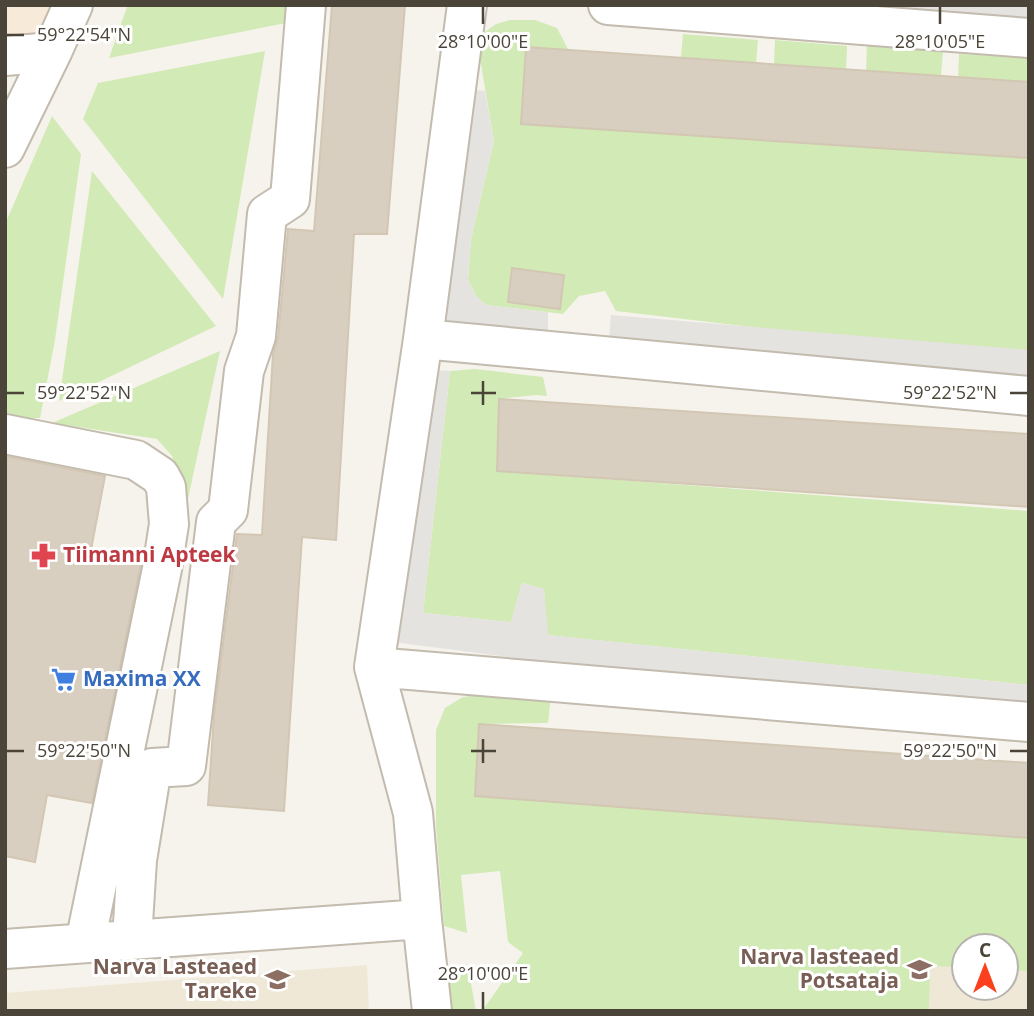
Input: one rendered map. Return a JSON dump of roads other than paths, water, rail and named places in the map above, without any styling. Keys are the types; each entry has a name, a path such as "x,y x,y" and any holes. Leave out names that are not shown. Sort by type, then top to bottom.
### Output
{"street":[{"path":"5,148 73,5"},
{"path":"132,939 136,860 152,768 186,766 216,522 228,510 244,371 256,336 267,214 290,199 306,5"},
{"path":"432,1011 413,813 374,667 423,339 467,5"},
{"path":"608,5 1029,38"},
{"path":"5,56 52,52"},
{"path":"423,339 1029,397"},
{"path":"5,434 136,460 160,476 166,487 169,524 162,569 85,943"},
{"path":"374,667 1029,722"},
{"path":"5,949 422,919"}],"place":[{"name":"Tiimanni Apteek","path":"43,555"},
{"name":"Maxima XX","path":"63,679"},
{"name":"Narva lasteaed Potsataja","path":"919,969"},
{"name":"Narva Lasteaed Tareke","path":"277,979"}]}
